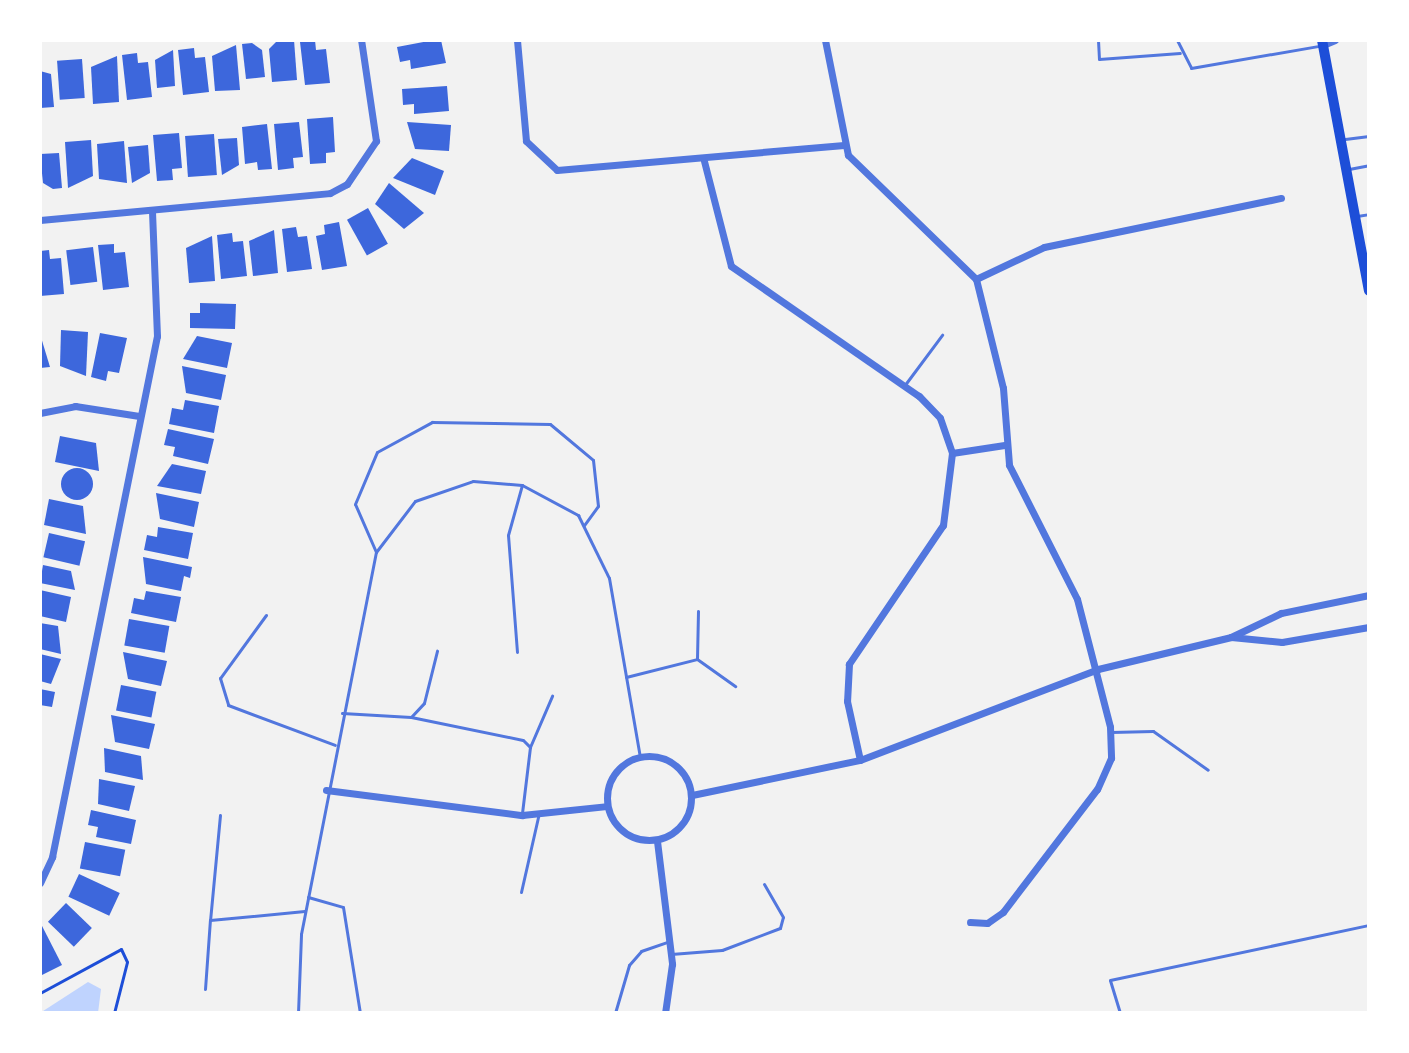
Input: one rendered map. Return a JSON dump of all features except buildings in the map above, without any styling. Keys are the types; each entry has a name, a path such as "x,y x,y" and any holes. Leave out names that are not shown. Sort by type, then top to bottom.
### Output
{"main road":[{"path":"1323,42 1369,291"}],"street":[{"path":"40,220 330,193 347,184 376,141 361,40"},
{"path":"517,40 526,141 547,167 704,161 844,145"},
{"path":"825,40 844,145 875,189 947,245 976,279 1003,388 1004,445 1071,585 1098,669 1111,732 1104,779 996,919 970,922"},
{"path":"1323,42 1335,40"},
{"path":"704,161 731,266 904,386 940,418 952,453 943,525 849,664 847,701 860,760"},
{"path":"976,279 1044,247 1281,198"},
{"path":"40,883 52,857 161,305 152,211"},
{"path":"40,413 75,406 139,416"},
{"path":"952,453 1004,445"},
{"path":"692,795 860,760 1098,669 1231,637 1281,613 1369,595"},
{"path":"1231,637 1282,642 1369,627"},
{"path":"640,757 675,764 692,795 683,825 657,841 616,826 607,806 613,775 640,757"},
{"path":"326,790 522,815 607,806"},
{"path":"657,841 671,954 665,1013"}],"lane":[{"path":"1098,40 1099,59 1180,53"},
{"path":"1177,40 1180,53 1191,68 1323,42"},
{"path":"1340,140 1369,136"},
{"path":"1345,170 1369,165"},
{"path":"1354,216 1369,214"},
{"path":"904,386 942,335"},
{"path":"376,552 355,504 377,452 432,422 550,424 593,460 598,506 583,525"},
{"path":"298,1013 305,911 326,790 376,552 415,501 473,481 522,485 578,515 609,578 640,757"},
{"path":"517,652 508,535 522,485"},
{"path":"697,659 698,611"},
{"path":"266,615 220,678 228,705 251,720 335,745"},
{"path":"411,717 424,703 437,651"},
{"path":"626,677 697,659 735,686"},
{"path":"522,815 530,747 552,696"},
{"path":"342,713 411,717 514,735 530,747"},
{"path":"1111,732 1153,731 1208,770"},
{"path":"521,892 539,813"},
{"path":"205,989 203,942 210,920 220,815"},
{"path":"671,954 722,950 780,928 783,917 764,884"},
{"path":"308,897 343,907 360,1013"},
{"path":"210,920 305,911"},
{"path":"1120,1013 1110,980 1369,925"},
{"path":"615,1013 629,965 641,951 669,941"}],"path":[{"path":"40,993 121,949 127,962 114,1013"}],"water":[{"path":"88,982 101,989 98,1013 40,1013"}]}
